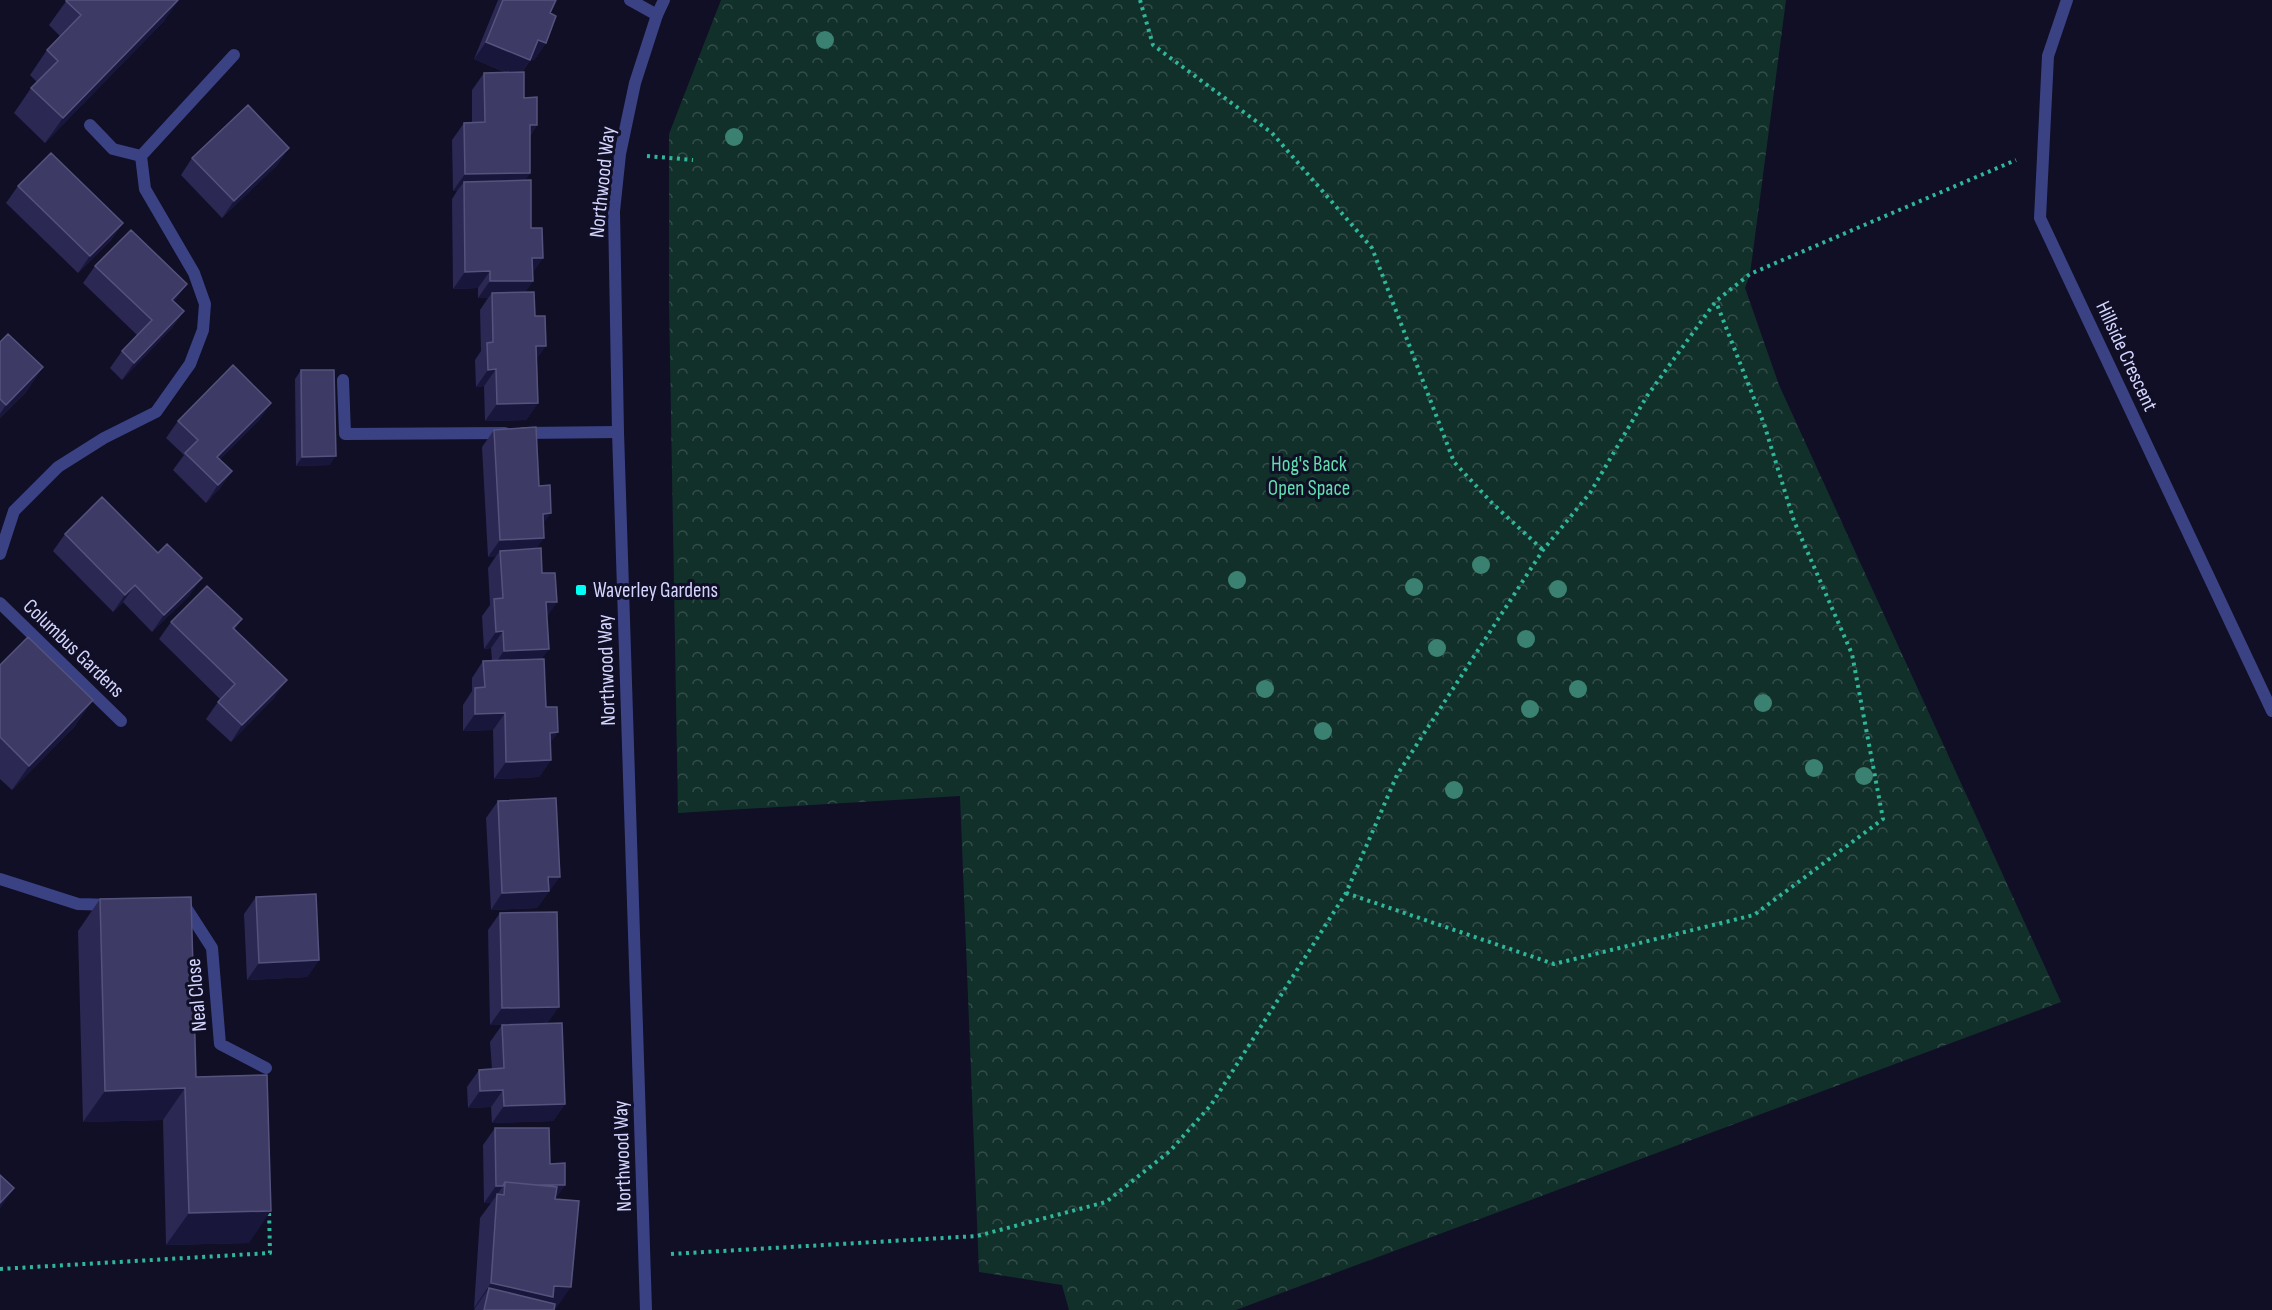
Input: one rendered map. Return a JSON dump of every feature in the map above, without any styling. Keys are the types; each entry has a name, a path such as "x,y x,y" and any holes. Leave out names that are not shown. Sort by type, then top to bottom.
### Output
{"street":[{"path":"630,0 657,15"},
{"name":"Northwood Way","path":"646,1310 618,432 614,211 620,154 635,83 664,0"},
{"name":"Hillside Crescent","path":"2067,0 2048,56 2040,218 2272,711"},
{"path":"0,554 14,511 58,467 104,438 156,412 190,364 203,330 205,304 194,273 145,189 141,156 234,55"},
{"path":"90,125 113,149 141,156"},
{"path":"343,380 345,434 618,432"},
{"name":"Columbus Gardens","path":"0,603 121,721"},
{"path":"0,879 78,904 126,905"},
{"name":"Neal Close","path":"174,906 185,906 212,948 220,1044 266,1068"}],"path":[{"path":"1140,0 1153,45 1272,133 1372,248 1454,462 1493,504 1543,550"},
{"path":"645,1256 977,1236 1106,1202 1170,1151 1211,1105 1346,893 1397,775 1543,550 1590,493 1647,396 1716,301 1750,274 2044,148"},
{"path":"620,154 693,160"},
{"path":"1346,893 1554,964 1754,915 1883,819 1852,654 1794,521 1764,424 1716,301"},
{"path":"0,1269 270,1253 269,1207"}],"green space":[{"name":"Hog's Back Open Space","path":"721,0 1786,0 1750,274 1745,288 1779,385 2061,1002 1236,1310 1069,1310 1062,1285 979,1272 960,796 678,813 669,302 669,134"}],"building":[{"path":"67,0 178,0 63,118 31,88 58,61 47,50 81,15"},
{"path":"503,0 556,0 550,13 556,16 546,43 538,40 530,60 486,42"},
{"path":"524,72 524,98 537,97 537,125 530,125 530,173 465,174 464,123 485,122 484,73"},
{"path":"248,105 289,148 234,201 192,158"},
{"path":"51,153 123,223 90,256 18,186"},
{"path":"531,180 531,228 542,228 543,258 532,258 533,281 490,281 490,271 465,272 464,182"},
{"path":"131,230 187,284 172,300 184,311 134,363 122,351 152,320 95,266"},
{"path":"534,292 535,316 545,316 546,346 536,346 538,403 497,404 496,369 488,370 487,343 493,342 492,293"},
{"path":"8,334 43,367 6,405 0,399 0,342"},
{"path":"233,365 271,403 217,457 232,471 218,485 185,453 198,440 178,421"},
{"path":"301,370 334,370 336,456 302,457"},
{"path":"536,427 539,486 550,485 551,513 543,514 544,538 500,540 494,430"},
{"path":"102,497 158,553 167,544 202,578 164,615 135,585 125,595 65,534"},
{"path":"541,548 542,573 555,573 557,602 546,602 549,649 504,651 503,631 496,632 494,599 503,598 500,551"},
{"path":"207,586 242,619 233,628 287,680 242,725 218,702 235,684 171,622"},
{"path":"28,637 93,700 29,766 0,737 0,665"},
{"path":"544,659 546,707 557,707 558,732 550,733 551,760 506,762 505,713 475,714 475,688 485,687 483,661"},
{"path":"556,798 560,877 548,877 549,891 502,893 498,801"},
{"path":"316,894 319,960 259,963 256,897"},
{"path":"191,897 196,1077 267,1075 271,1211 189,1213 185,1088 105,1091 100,899"},
{"path":"557,912 559,1007 502,1008 500,913"},
{"path":"562,1023 565,1104 504,1106 503,1090 480,1091 479,1070 504,1068 502,1025"},
{"path":"495,1128 549,1128 550,1164 565,1163 565,1185 505,1182 503,1186 496,1186"},
{"path":"0,1175 14,1188 0,1203"},
{"path":"505,1182 557,1187 555,1199 579,1201 571,1287 554,1286 553,1297 491,1283 497,1194 504,1195"},
{"path":"489,1288 555,1304 554,1310 484,1310"}],"place":[{"name":"Waverley Gardens","path":"581,590"}]}
